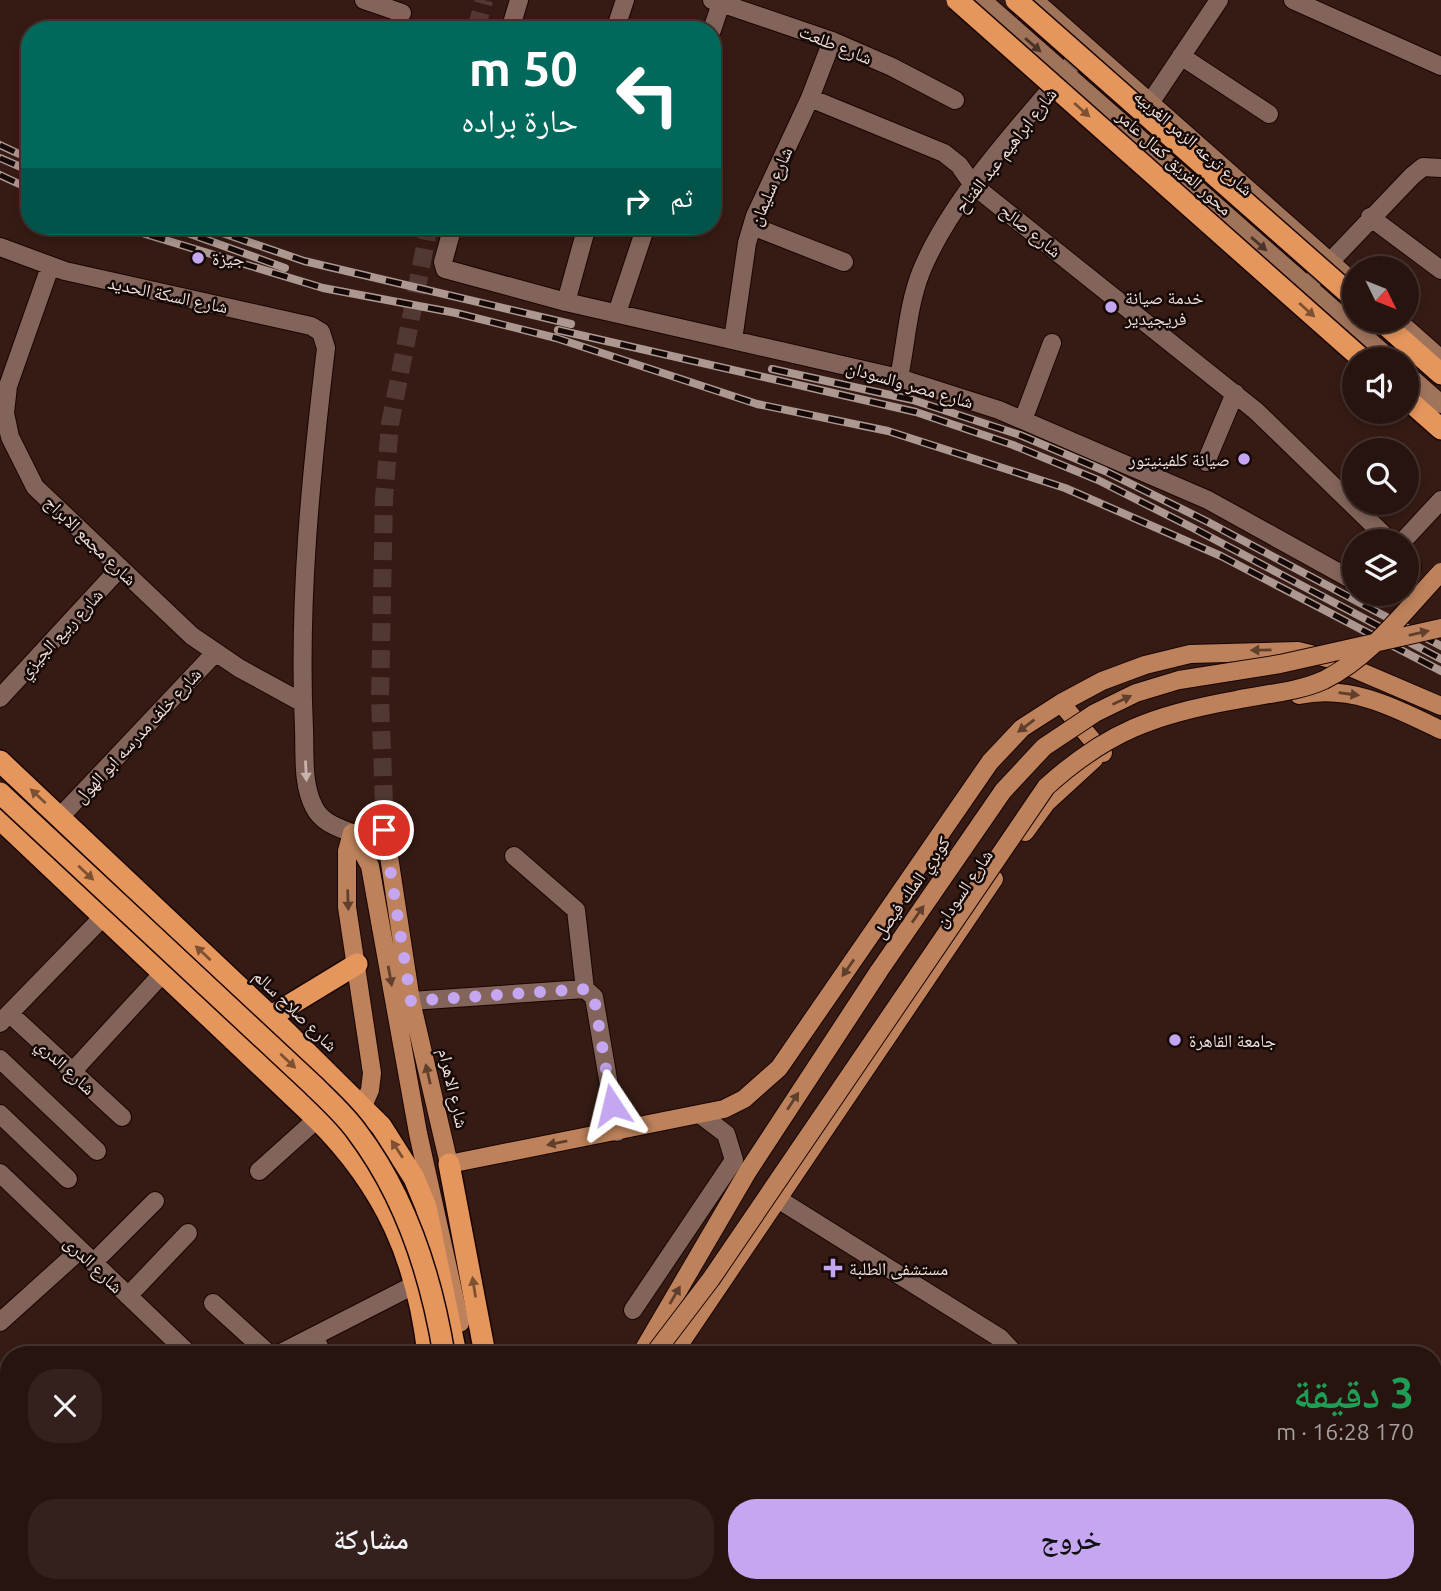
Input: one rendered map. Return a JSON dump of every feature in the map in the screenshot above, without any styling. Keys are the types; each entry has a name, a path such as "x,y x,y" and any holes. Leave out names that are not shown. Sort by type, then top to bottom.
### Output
{"highway":[{"name":"محور الفريق كمال عامر","path":"957,0 1348,347"},
{"name":"محور الفريق كمال عامر","path":"1016,0 1342,287"},
{"path":"1395,333 1441,374"},
{"path":"1419,410 1441,429"},
{"name":"شارع صلاح سالم","path":"0,761 269,1015 362,1106 399,1151 426,1207 454,1346"},
{"path":"0,793 313,1085 355,1129 383,1169 406,1216 427,1272 442,1346"},
{"path":"0,819 317,1119 354,1160 386,1207 408,1258 426,1346"},
{"path":"243,1049 258,1024 269,1015 356,964"},
{"path":"198,1006 227,1002 241,988"},
{"name":"شارع الاهرام","path":"449,1164 483,1346"}],"main road":[{"name":"شارع ترعه الزمر الغربيه","path":"982,0 1376,347"},
{"name":"شارع ترعه الزمر الغربيه","path":"1034,0 1342,272"},
{"path":"1412,333 1441,359"},
{"path":"1419,385 1441,404"},
{"path":"660,1346 711,1279 1046,788 1072,763 1115,735 1162,716 1323,680 1353,662 1441,572"},
{"name":"كوبري الملك فيصل","path":"646,1346 748,1171 879,971 1003,791 1044,747 1095,713 1136,693 1179,680 1280,664 1441,628"},
{"path":"449,1164 701,1115 744,1099 779,1069 990,762 1022,728 1102,681 1145,665 1190,654 1298,651 1331,659 1441,706"},
{"name":"شارع السودان","path":"678,1346 1046,802 1071,777 1103,753 1135,735 1170,722 1321,690 1364,696 1404,711 1441,730"},
{"path":"1061,703 1103,753"},
{"name":"شارع الاهرام","path":"384,830 411,1001 449,1164"},
{"path":"352,833 370,866 418,1132 450,1270 464,1346"},
{"path":"352,833 347,851 347,907 372,1073 370,1090 362,1106"}],"street":[{"path":"364,0 402,13"},
{"path":"513,21 519,0"},
{"path":"618,21 625,0"},
{"path":"1150,103 1219,0"},
{"path":"1294,0 1441,66"},
{"path":"714,21 717,1"},
{"name":"شارع طلعت","path":"717,1 832,41 892,67 955,100"},
{"name":"شارع سليمان","path":"733,340 752,226 766,189 810,98 832,41"},
{"name":"شارع ابراهيم عبد الفتاح","path":"899,377 915,292 922,271 974,185 1086,47"},
{"path":"1181,56 1269,114"},
{"name":"شارع صالح","path":"810,98 944,153 959,165 974,185 1236,393 1378,529"},
{"path":"1307,286 1412,176 1423,167 1437,167"},
{"path":"1370,217 1441,270"},
{"path":"752,226 844,262"},
{"name":"شارع مصر والسودان","path":"450,235 443,262 447,270 566,302 899,377 1023,420 1208,500 1342,574"},
{"path":"566,302 584,235"},
{"path":"617,313 643,235"},
{"name":"شارع السكة الحديد","path":"0,247 50,267 311,326 321,332 326,348 308,525 303,703"},
{"name":"شارع مجمع الابراج","path":"50,267 8,386 5,413 10,437 35,487 119,569 215,653 303,703"},
{"path":"1023,420 1052,344"},
{"path":"1206,462 1236,393"},
{"path":"1414,529 1441,500"},
{"name":"شارع ربيع الجيزي","path":"0,698 119,569"},
{"name":"شارع خلف مدرسه ابو الهول","path":"60,817 215,653"},
{"path":"303,703 309,795 324,820 352,833"},
{"path":"514,856 576,910 585,989 594,997 617,1132"},
{"path":"5,1018 103,917"},
{"path":"72,1072 163,973"},
{"path":"411,1001 585,989"},
{"name":"شارع الدري","path":"5,1018 122,1117"},
{"path":"0,1059 97,1151"},
{"path":"0,1114 68,1179"},
{"path":"633,1310 734,1160 726,1134 701,1115"},
{"path":"259,1171 317,1119"},
{"name":"شارع الدرى","path":"0,1173 181,1346"},
{"path":"778,1199 1000,1338 1008,1346"},
{"path":"0,1322 155,1201"},
{"path":"128,1296 188,1233"},
{"path":"295,1346 414,1285"},
{"path":"213,1303 260,1346"},
{"path":"314,1337 318,1346"}],"tunnel":[{"path":"478,21 484,0"},
{"path":"385,830 380,699 384,499 390,424 427,235"}],"railway":[{"path":"0,145 21,155"},
{"path":"0,158 21,167"},
{"path":"0,175 21,185"},
{"path":"149,235 323,288 456,313 556,338 757,404 888,431 1065,488 1221,556 1441,671"},
{"path":"193,235 285,268"},
{"path":"228,235 304,261 571,324"},
{"path":"558,330 916,412 1013,445 1098,480 1441,659"},
{"path":"772,369 913,400 1020,435 1105,471 1208,522 1441,646"}],"place":[{"name":"جيزة","path":"198,258"},
{"name":"خدمة صيانة فريجيدير","path":"1111,307"},
{"name":"صيانة كلفينيتور","path":"1244,459"},
{"name":"جامعة القاهرة","path":"1175,1040"},
{"name":"مستشفى الطلبة","path":"833,1268"}],"route":[{"path":"384,830 411,1001 585,989 594,997 612,1105"}]}
